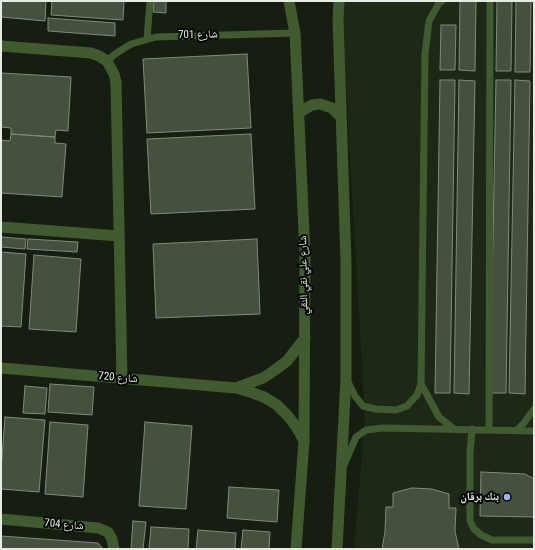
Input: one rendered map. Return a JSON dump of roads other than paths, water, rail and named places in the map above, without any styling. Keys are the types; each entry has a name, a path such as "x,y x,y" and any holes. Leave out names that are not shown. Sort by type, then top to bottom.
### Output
{"street":[{"name":"شارع علي نقي النقي","path":"289,1 295,33 305,255 304,441 296,549"},
{"path":"337,549 346,378 346,262 338,20 339,1"},
{"path":"1,46 82,51 99,56 107,62 114,74 116,82 122,378"},
{"path":"299,113 312,105 320,104 332,108 341,117"},
{"path":"1,227 119,236"},
{"name":"شارع 720","path":"236,388 263,378 276,370 292,355 305,338"},
{"name":"شارع 720","path":"1,368 236,388 264,397 277,406 292,422 304,441"},
{"name":"شارع 704","path":"1,519 98,528 108,532 112,539 114,549"}],"lane":[{"path":"147,39 150,1"},
{"path":"346,378 355,396 363,406 376,410 396,410 408,406 417,395 421,384 425,54 429,21 439,3 442,1"},
{"path":"489,429 490,1"},
{"name":"شارع 701","path":"107,62 131,44 147,39 165,36 295,33"},
{"path":"421,384 439,417 454,429"},
{"path":"517,430 534,409"},
{"path":"341,470 356,437 366,430 383,428 534,431"},
{"path":"472,429 470,453 470,520 474,529 481,535 492,540 534,540"}],"place":[{"name":"بنك برقان","path":"507,497"}]}
